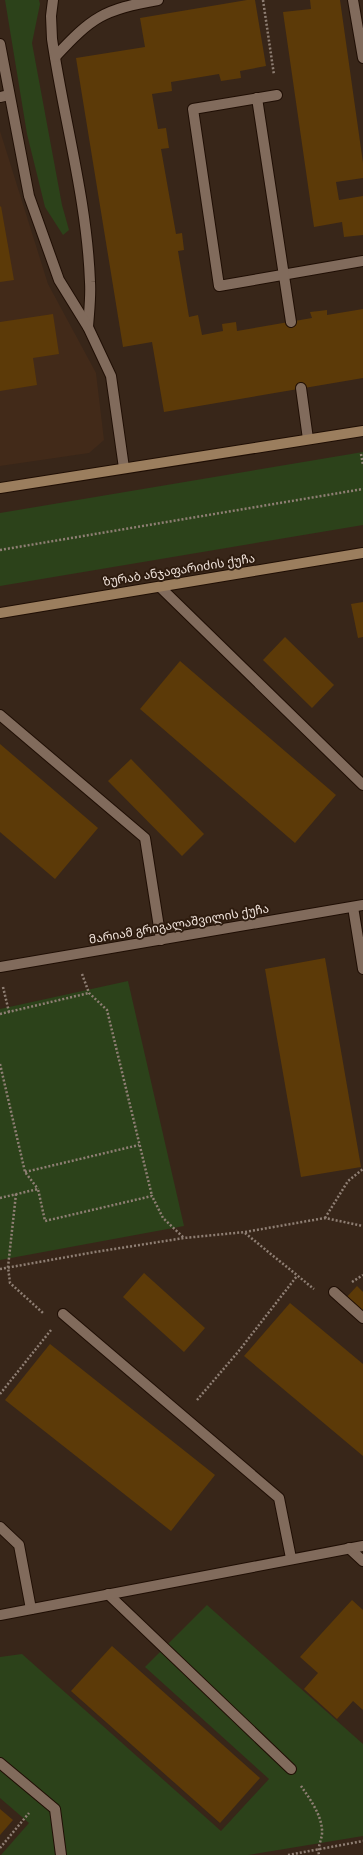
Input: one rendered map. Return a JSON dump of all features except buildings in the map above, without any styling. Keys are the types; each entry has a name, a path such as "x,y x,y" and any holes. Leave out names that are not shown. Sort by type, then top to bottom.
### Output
{"main road":[{"path":"0,488 363,430"},
{"name":"ზურაბ ანჯაფარიძის ქუჩა","path":"0,613 363,553"}],"street":[{"path":"53,0 51,16 54,57 82,206 87,247 90,282 88,327"},
{"path":"54,57 91,21 126,5 158,0"},
{"path":"353,0 363,58"},
{"path":"0,44 4,96 29,196 59,280 88,327 112,376 124,468"},
{"path":"277,95 193,109 219,286 363,261"},
{"path":"257,98 291,322"},
{"path":"301,388 308,439"},
{"path":"160,587 363,785"},
{"path":"0,715 145,838 161,940"},
{"name":"მარიამ გრიგალაშვილის ქუჩა","path":"0,967 363,905"},
{"path":"353,907 363,969"},
{"path":"334,1292 363,1318"},
{"path":"63,1314 279,1498 291,1558"},
{"path":"0,1527 19,1545 31,1609"},
{"path":"0,1615 291,1558 363,1546"},
{"path":"349,1548 363,1561"},
{"path":"108,1594 291,1769"},
{"path":"0,1763 55,1809 61,1855"}],"path":[{"path":"263,0 277,95"},
{"path":"361,454 363,465"},
{"path":"0,550 363,489"},
{"path":"75,955 89,993 107,1010 152,1196 163,1218 184,1238"},
{"path":"2,981 9,1012"},
{"path":"0,1014 89,993"},
{"path":"0,1064 25,1172 38,1189 45,1221 152,1196"},
{"path":"25,1172 139,1145"},
{"path":"325,1218 348,1181 363,1169"},
{"path":"0,1198 38,1189"},
{"path":"16,1194 8,1268 10,1283 56,1324"},
{"path":"0,1269 184,1238 245,1232 325,1218 363,1226"},
{"path":"245,1232 322,1295 334,1292 363,1275"},
{"path":"184,1416 238,1352 297,1276"},
{"path":"0,1394 63,1314"},
{"path":"291,1769 316,1810 323,1831 318,1849 319,1855"},
{"path":"0,1848 42,1798"},
{"path":"288,1855 363,1842"}],"shaded area":[{"path":"0,131 48,284 96,373 104,440 89,453 0,466"}],"green space":[{"path":"5,0 39,0 40,4 32,43 62,205 69,230 63,235 45,207 27,134"},
{"path":"363,452 363,525 0,586 0,513"},
{"path":"128,981 184,1226 0,1260 0,1009"},
{"path":"207,1605 363,1744 363,1836 248,1855 1,1855 29,1823 0,1798 0,1657 22,1654 221,1831 269,1779 145,1667"}]}
